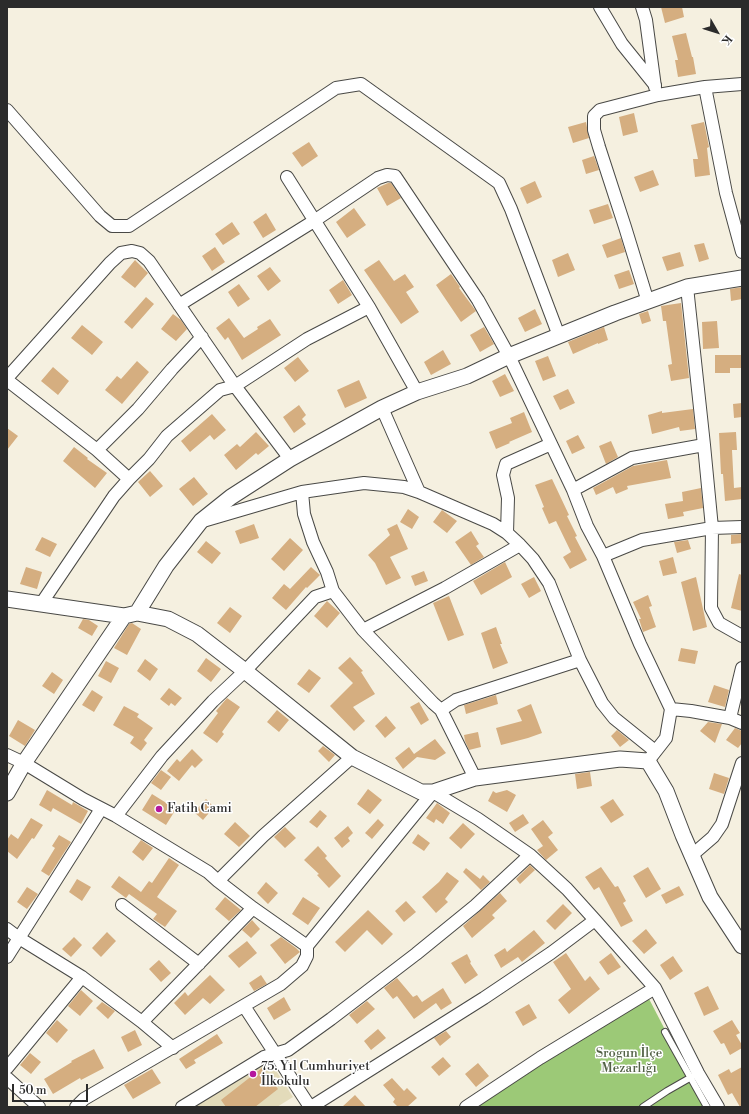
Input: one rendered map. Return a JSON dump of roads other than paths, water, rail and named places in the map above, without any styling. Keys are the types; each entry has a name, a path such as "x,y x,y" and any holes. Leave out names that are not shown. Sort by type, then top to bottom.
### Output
{"street":[{"path":"600,7 622,44 656,90"},
{"path":"642,7 646,20 656,90"},
{"path":"7,110 100,216 112,226 129,226 336,88 361,84 499,183 511,209 559,336"},
{"path":"648,302 597,142 594,130 594,116 600,110 656,90 742,84"},
{"path":"705,87 726,193 742,252"},
{"path":"7,599 168,619 197,634 352,757 421,792 433,792 475,778 652,756 666,738 671,709 640,644 603,556 587,526 573,490 509,356 478,300 395,176 387,175 378,178 314,221 179,305"},
{"path":"287,177 369,308 417,392"},
{"path":"129,479 97,450 7,379 110,263 122,253 132,251 140,253 149,261 235,386 290,459"},
{"path":"7,793 24,763 166,566 201,522 232,497 290,459 382,408 417,392 467,376 509,356 687,287 742,278"},
{"path":"687,287 712,528 711,608 719,623 742,636"},
{"path":"41,604 110,502 129,479 149,459 167,436 220,390 235,386 307,339 369,308"},
{"path":"97,450 138,409 172,369 202,338"},
{"path":"382,408 419,492"},
{"path":"507,533 508,498 503,475 506,464 551,444"},
{"path":"573,490 632,458 704,444"},
{"path":"201,522 302,492 364,483 404,487 419,492 493,524 507,533 520,544 533,559 549,583 580,660 602,703 614,718 652,756 710,897 742,944"},
{"path":"302,492 304,514 313,542 327,572 333,590 364,630 441,710 475,778"},
{"path":"603,556 642,540 712,528 742,527"},
{"path":"364,630 445,588 520,544"},
{"path":"116,816 162,756 213,700 245,671 315,597 333,590"},
{"path":"441,710 456,700 580,660"},
{"path":"730,718 742,668"},
{"path":"671,709 730,718 742,723"},
{"path":"7,755 24,763 101,809 116,816 208,872 253,908 306,946"},
{"path":"218,881 263,836 352,757"},
{"path":"692,856 713,838 722,824 742,763"},
{"path":"433,792 530,855 567,889 655,988 695,1075 718,1107"},
{"path":"76,1107 84,1099 281,984 302,966 307,956 306,946 433,792"},
{"path":"7,957 101,809"},
{"path":"182,1107 264,1057 288,1050 331,1019 416,954 475,906 530,855"},
{"path":"122,905 199,964"},
{"path":"142,1022 253,908"},
{"path":"244,1006 311,1107 484,998 551,953 595,920"},
{"path":"7,929 82,977 142,1022 173,1048"},
{"path":"7,1068 82,977"},
{"path":"467,1107 540,1058 655,988"},
{"path":"7,1078 39,1107"}],"lane":[{"path":"665,1032 695,1075 707,1107"},
{"path":"644,1107 667,1091 695,1075"}],"place":[{"name":"Fatih Cami","path":"159,809"},
{"name":"75. Yıl Cumhuriyet İlkokulu","path":"253,1074"}],"park label":[{"name":"Srogun İlçe Mezarlığı","path":"629,1062"}]}
